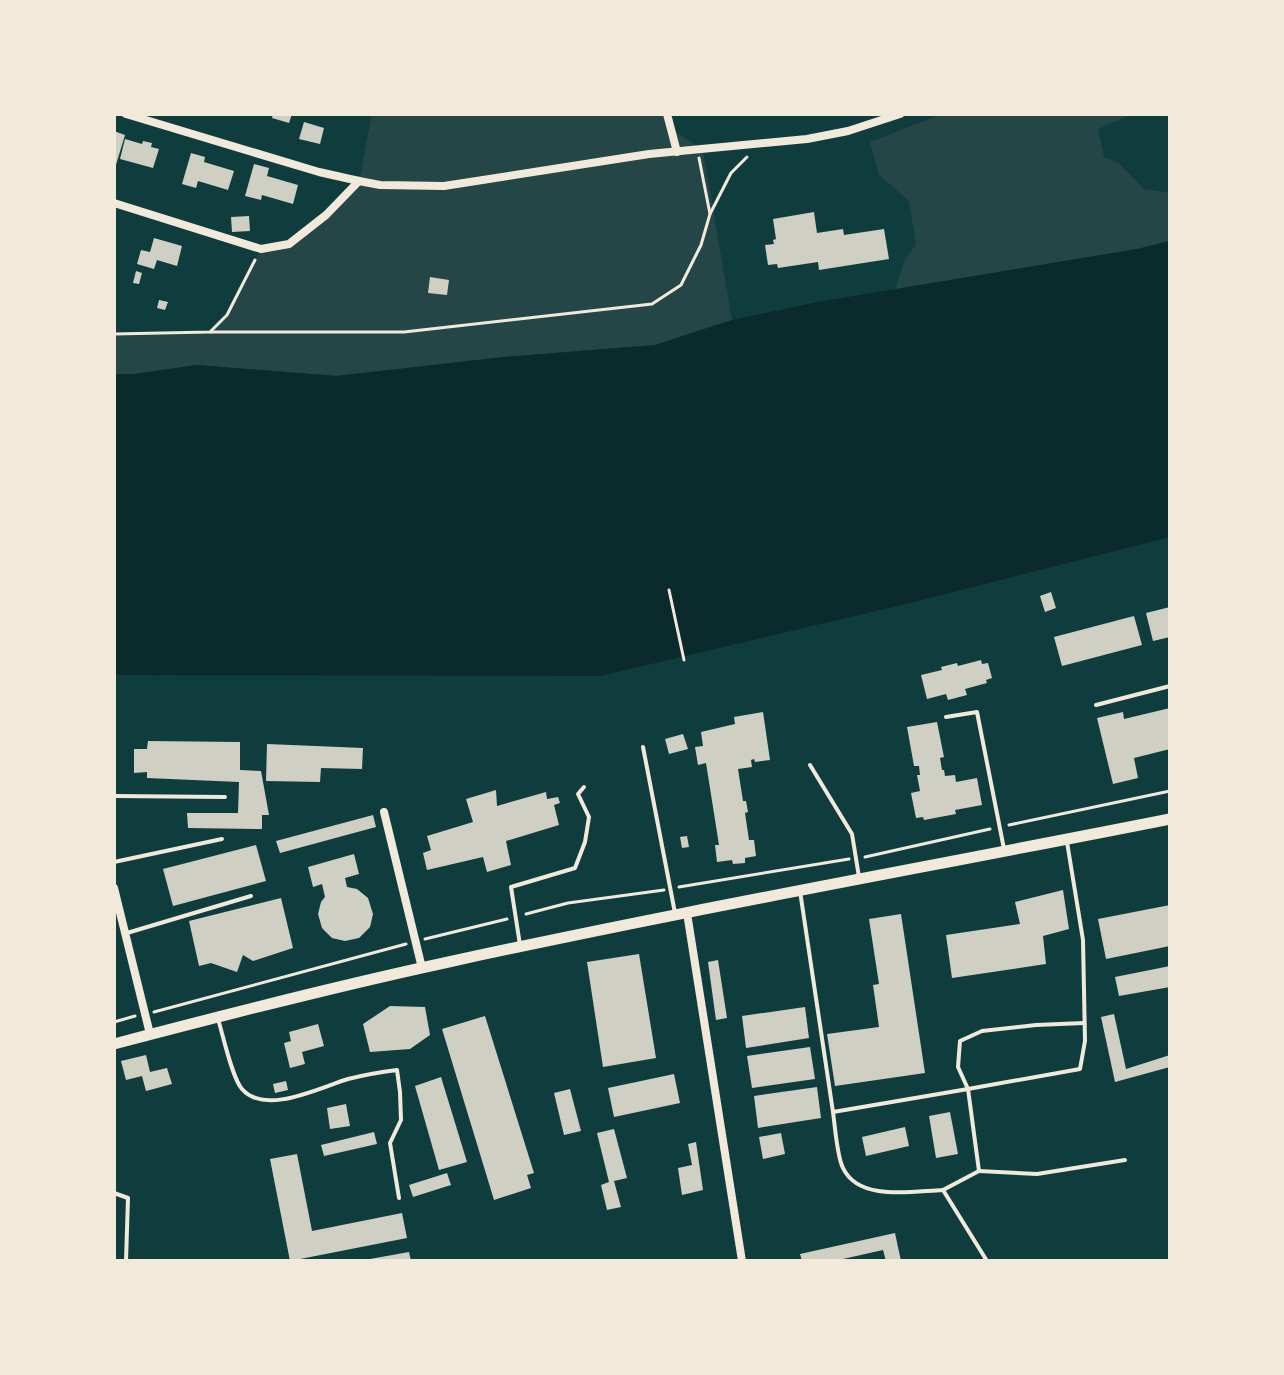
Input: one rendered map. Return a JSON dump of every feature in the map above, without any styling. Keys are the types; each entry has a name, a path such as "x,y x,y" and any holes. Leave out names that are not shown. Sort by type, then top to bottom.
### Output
{"street":[{"path":"126,114 319,172 380,185 444,186 677,152 828,136 900,114"},
{"path":"667,114 677,152"},
{"path":"114,203 261,249 289,244 326,215 359,181"},
{"path":"384,812 422,968"},
{"path":"114,1044 217,1016 520,947 1170,819"},
{"path":"114,888 150,1034"},
{"path":"681,915 742,1261"}],"lane":[{"path":"1096,705 1170,686"},
{"path":"946,717 977,712 1005,851"},
{"path":"643,747 670,889 681,915"},
{"path":"810,765 852,834 860,879"},
{"path":"520,947 511,887 575,868 585,842 589,817 578,794 584,787"},
{"path":"114,796 225,797"},
{"path":"114,862 222,839"},
{"path":"833,1112 1080,1069 1085,1041 1083,940 1066,839"},
{"path":"800,891 842,1168 854,1182 878,1192 943,1190 979,1171 1037,1174 1125,1160"},
{"path":"125,934 251,896"},
{"path":"217,1016 242,1090 258,1100 284,1100 349,1079 397,1070 401,1120 390,1143 399,1198"},
{"path":"979,1171 968,1089 958,1067 960,1041 982,1031 1084,1023"},
{"path":"943,1190 987,1261"},
{"path":"114,1193 128,1198 126,1261"}],"path":[{"path":"114,334 404,332 652,304 681,285 701,245 710,214 731,173 758,144"},
{"path":"697,150 710,214"},
{"path":"210,332 227,315 261,249"},
{"path":"669,590 684,660"},
{"path":"524,915 568,903 869,856 1170,791"},
{"path":"114,1022 509,918"}],"shaded area":[{"path":"372,114 667,114 670,128 703,150 732,320 655,345 504,357 336,376 197,365 114,374 114,334 210,332 227,315 261,249 289,244 359,182"},
{"path":"942,114 1132,114 1098,129 1104,157 1119,163 1144,189 1170,193 1170,241 895,289 905,260 916,244 909,201 879,175 870,142"},
{"path":"1170,241 1170,537 910,603 600,676 114,675 114,374 197,365 336,376 504,357 655,345 732,320 818,302"}],"building":[{"path":"273,114 292,114 289,123 272,118"},
{"path":"304,122 324,128 320,144 299,139"},
{"path":"114,131 125,135 115,168 114,168"},
{"path":"125,139 142,144 143,141 152,143 151,147 159,149 153,168 120,159"},
{"path":"191,153 205,157 204,162 234,171 228,190 198,181 196,188 182,184"},
{"path":"254,164 269,168 267,176 298,185 293,204 262,195 261,200 245,196"},
{"path":"814,212 817,233 843,229 844,235 884,229 889,259 819,270 818,262 778,268 777,264 768,265 765,245 774,244 773,240 776,239 773,219"},
{"path":"249,216 250,231 232,232 231,217"},
{"path":"154,238 182,246 177,266 157,260 154,269 137,264 141,250 150,252"},
{"path":"136,271 142,273 139,284 133,283"},
{"path":"430,277 449,280 447,295 428,293"},
{"path":"159,300 168,302 165,310 157,308"},
{"path":"1051,592 1056,608 1045,612 1040,596"},
{"path":"1170,607 1170,637 1153,641 1146,613"},
{"path":"1134,616 1142,645 1062,666 1054,637"},
{"path":"981,660 982,664 988,663 992,678 986,680 987,683 965,689 967,695 948,700 946,694 927,699 921,675 957,663 958,666"},
{"path":"1170,708 1170,749 1134,758 1138,778 1113,784 1097,718 1123,712 1124,719"},
{"path":"763,712 770,760 755,762 754,759 751,760 752,767 738,769 748,812 745,813 749,840 754,840 756,856 745,858 745,863 733,864 732,860 717,862 715,845 719,845 706,763 698,765 695,747 703,746 701,732 735,724 734,717"},
{"path":"937,722 945,776 955,775 956,782 977,778 982,805 924,820 923,817 916,818 911,793 920,791 917,775 920,775 919,766 914,766 907,727"},
{"path":"683,734 688,749 669,754 665,739"},
{"path":"148,741 240,742 240,770 261,771 269,815 262,815 262,829 188,828 187,813 238,813 239,782 147,778 147,772 134,773 134,749 147,749"},
{"path":"267,744 363,748 362,769 321,768 320,782 266,781"},
{"path":"496,790 497,806 546,792 547,799 558,797 560,803 554,805 559,825 506,841 511,865 487,872 483,857 427,870 423,853 431,850 427,836 473,822 466,799"},
{"path":"373,815 376,827 280,853 276,841"},
{"path":"687,836 689,847 682,848 680,837"},
{"path":"256,845 266,881 173,906 163,869"},
{"path":"354,854 359,874 345,878 347,887 357,889 368,898 373,914 370,927 359,938 345,941 332,938 322,928 318,914 325,897 322,884 313,887 308,867"},
{"path":"1063,890 1069,929 1043,936 1046,964 952,978 946,935 1020,924 1015,902"},
{"path":"281,898 293,948 253,961 243,955 237,972 211,963 199,966 189,921"},
{"path":"1170,905 1170,946 1106,959 1098,919"},
{"path":"901,914 925,1073 835,1086 827,1034 879,1027 873,985 879,984 869,919"},
{"path":"639,954 656,1058 603,1067 587,962"},
{"path":"718,960 727,1018 716,1020 708,962"},
{"path":"1170,966 1170,987 1119,996 1115,977"},
{"path":"390,1006 425,1007 430,1035 410,1049 370,1052 363,1024"},
{"path":"805,1007 809,1038 746,1048 742,1016"},
{"path":"1114,1014 1126,1069 1170,1055 1170,1067 1115,1082 1101,1017"},
{"path":"485,1016 534,1173 527,1175 531,1188 494,1200 442,1029"},
{"path":"318,1024 324,1046 302,1052 305,1064 290,1068 284,1043 291,1041 289,1032"},
{"path":"810,1047 815,1079 752,1088 747,1056"},
{"path":"146,1055 150,1072 167,1068 172,1084 146,1091 142,1076 126,1080 121,1061"},
{"path":"674,1074 680,1103 614,1117 608,1088"},
{"path":"441,1077 467,1162 439,1170 415,1086"},
{"path":"286,1081 288,1090 275,1093 273,1084"},
{"path":"817,1087 821,1118 758,1128 754,1096"},
{"path":"570,1089 581,1131 564,1135 554,1093"},
{"path":"346,1104 350,1126 330,1129 327,1108"},
{"path":"950,1112 958,1154 936,1158 929,1116"},
{"path":"905,1127 909,1146 866,1156 862,1137"},
{"path":"614,1129 627,1178 614,1181 621,1207 607,1210 601,1185 609,1182 597,1133"},
{"path":"374,1132 377,1144 324,1156 321,1145"},
{"path":"781,1133 785,1154 763,1159 759,1137"},
{"path":"696,1142 703,1190 682,1195 678,1168 692,1165 688,1144"},
{"path":"297,1154 312,1231 402,1213 407,1238 290,1261 270,1159"},
{"path":"447,1173 451,1185 413,1197 409,1185"},
{"path":"895,1233 901,1261 886,1261 883,1250 834,1261 802,1261 800,1254"},
{"path":"409,1252 411,1261 370,1261 370,1259"}]}
